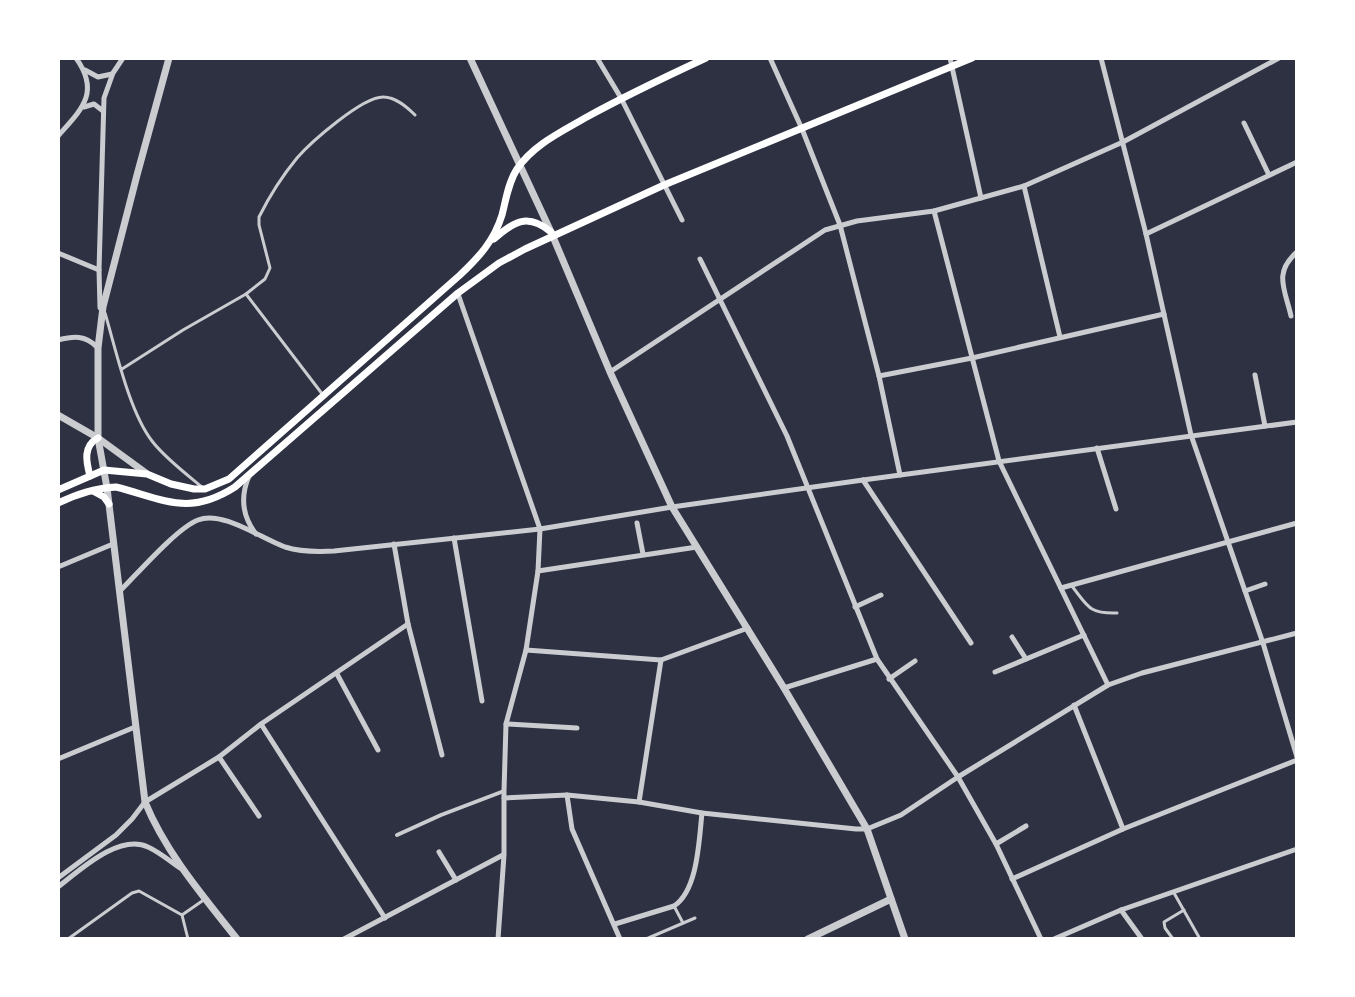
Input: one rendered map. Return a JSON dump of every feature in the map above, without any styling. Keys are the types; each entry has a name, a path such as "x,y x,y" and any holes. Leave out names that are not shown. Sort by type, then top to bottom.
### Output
{"main road":[{"path":"491,242 512,178 520,164 546,141 621,98 706,58"},
{"path":"58,503 91,490 116,487 179,504 222,495 458,293 499,263 552,234 664,185 802,129 951,62 972,58"},
{"path":"58,490 104,470 147,474 179,487 205,489 220,484 238,472 460,275 510,226 534,222 552,234"},
{"path":"311,406 318,413"},
{"path":"90,476 87,451 90,443 98,438"},
{"path":"91,490 101,494 109,504"}],"street":[{"path":"76,58 85,70 98,77 113,73"},
{"path":"101,323 99,270 104,98 113,73 123,58"},
{"path":"169,58 103,307 98,348 98,438 107,488 145,802 157,831 237,939"},
{"path":"470,58 552,234 610,372 672,507 867,829 905,939"},
{"path":"597,58 621,98 682,220"},
{"path":"770,58 840,225 879,376 900,475"},
{"path":"1012,879 1123,829 1297,759 1263,643 1191,435 1146,234 1101,58"},
{"path":"610,372 814,236 840,225 934,211 1024,186 1123,142 1279,58"},
{"path":"951,62 981,198"},
{"path":"58,136 83,107 88,89 85,70"},
{"path":"83,107 94,104 104,111"},
{"path":"1244,123 1269,175"},
{"path":"1146,234 1297,162"},
{"path":"1024,186 1060,337"},
{"path":"934,211 999,461 1108,685"},
{"path":"1291,316 1282,278 1287,262 1297,252"},
{"path":"58,253 99,270"},
{"path":"700,259 787,436 877,659 958,777 996,844 1041,939"},
{"path":"458,293 540,529 538,571 526,650 506,724 504,855 498,939"},
{"path":"879,376 1164,314"},
{"path":"58,340 80,337 98,348"},
{"path":"1255,375 1265,426"},
{"path":"58,415 98,438 147,474"},
{"path":"120,591 178,533 209,517 287,547 308,552 334,551 540,529 863,480 1297,422"},
{"path":"1097,448 1116,509"},
{"path":"251,473 245,486 243,506 256,534"},
{"path":"863,480 971,643"},
{"path":"637,523 643,554"},
{"path":"1061,588 1297,523"},
{"path":"454,538 482,701"},
{"path":"58,567 113,544"},
{"path":"394,544 408,624 442,755"},
{"path":"538,571 697,547"},
{"path":"1245,591 1265,584"},
{"path":"855,607 881,595"},
{"path":"58,878 116,835 145,802 219,757 261,724 408,624"},
{"path":"526,650 661,660 748,628"},
{"path":"397,835 441,815 504,794 567,795 639,802 702,813 867,829 901,815 1108,685 1142,673 1297,633"},
{"path":"995,672 1084,635"},
{"path":"1012,637 1026,659"},
{"path":"784,688 877,659"},
{"path":"639,802 661,660"},
{"path":"889,679 915,661"},
{"path":"337,674 378,750"},
{"path":"1074,705 1123,829"},
{"path":"261,724 385,918"},
{"path":"506,724 577,728"},
{"path":"58,759 135,727"},
{"path":"219,757 259,816"},
{"path":"567,795 572,829 620,939"},
{"path":"615,924 682,901 697,858 702,813"},
{"path":"996,844 1026,826"},
{"path":"58,887 108,851 132,844 149,847 184,871"},
{"path":"1054,939 1121,910 1297,849"},
{"path":"439,852 456,880"},
{"path":"344,939 504,855"},
{"path":"808,939 891,899"},
{"path":"1121,910 1142,939"}],"lane":[{"path":"122,369 246,294 265,279 270,268 259,217 300,155 348,113 375,98 383,97 394,99 415,115"},
{"path":"246,294 323,395"},
{"path":"103,307 140,420 153,443 205,489"},
{"path":"1071,585 1097,613 1117,613"},
{"path":"68,939 139,891 182,915 188,939"},
{"path":"1173,892 1200,939"},
{"path":"182,915 206,899"},
{"path":"674,906 683,923"},
{"path":"1173,939 1164,922 1184,910"},
{"path":"646,939 695,918"}]}
